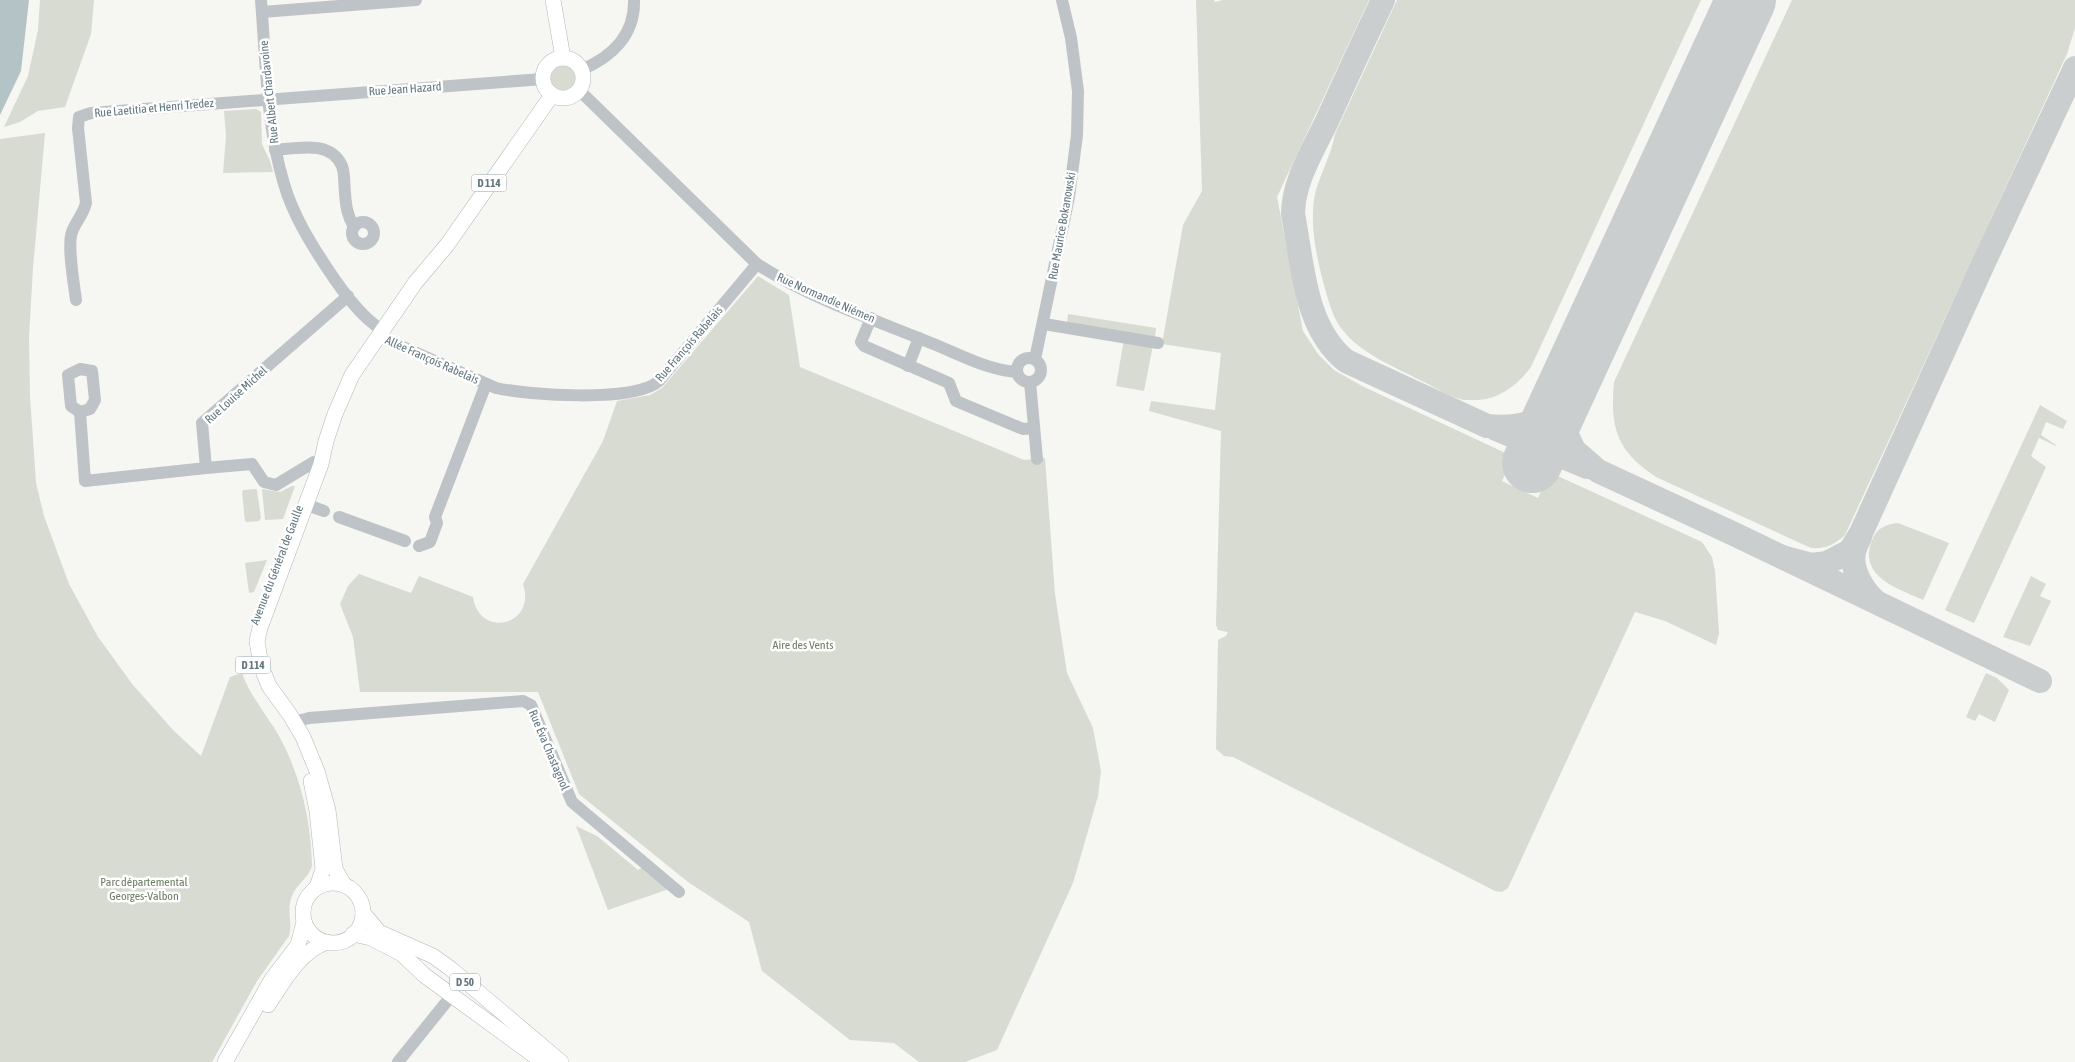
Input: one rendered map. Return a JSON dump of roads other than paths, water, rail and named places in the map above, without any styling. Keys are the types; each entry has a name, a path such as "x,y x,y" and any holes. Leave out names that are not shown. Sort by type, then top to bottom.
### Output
{"main road":[{"path":"553,0 563,58"},
{"path":"563,58 572,60 581,70 583,81 579,90 568,97 552,95 546,89 543,79 547,66 552,61 563,58"},
{"name":"Avenue du Général de Gaulle","path":"344,885 335,869 332,835 323,788 311,754 294,722 264,676 258,656 260,628 322,464 326,441 344,391 380,333 415,283 447,246 552,95"},
{"name":"Avenue du Général de Gaulle","path":"317,887 323,869 313,790 295,742 257,679 252,662 250,640 258,613 314,462 326,441"},
{"path":"226,1062 272,978 298,945 304,922 303,914 306,899 317,887 330,883 350,888 360,899 363,913 362,921 354,934 344,940 327,942 313,948 289,973 268,1005 236,1062"},
{"name":"D 50","path":"363,913 379,932 433,956 451,969 561,1062"},
{"path":"304,922 313,935 327,942"},
{"name":"D 50","path":"354,934 371,938 394,948 424,974 543,1062"}],"street":[{"path":"261,6 416,0"},
{"path":"581,70 599,63 623,40 632,22 634,0"},
{"name":"Rue Maurice Bokanowski","path":"1036,359 1074,160 1078,91 1071,38 1062,0"},
{"name":"Rue Albert Chardavoine","path":"261,6 268,99 284,185 296,215 321,258 348,296 380,333"},
{"name":"Rue Jean Hazard","path":"268,99 543,79"},
{"name":"Rue Normandie Niémen","path":"579,90 757,264 800,288 919,338 1001,371 1017,372"},
{"name":"Rue Laetitia et Henri Tredez","path":"76,300 70,244 72,232 84,214 86,203 78,117 91,112 268,99"},
{"path":"276,150 320,148 330,151 342,168 347,215 354,227"},
{"name":"Rue François Rabelais","path":"486,384 508,391 573,396 610,394 654,385 757,264"},
{"name":"Rue Louise Michel","path":"206,468 202,423 348,296"},
{"path":"871,318 861,342 864,346 949,383 956,401 1023,429 1034,428"},
{"path":"1044,324 1158,343"},
{"name":"Allée François Rabelais","path":"380,333 486,384"},
{"path":"908,366 919,338"},
{"path":"1024,359 1036,359 1041,365 1041,374 1036,380 1030,382 1023,381 1017,372 1018,364 1024,359"},
{"path":"1030,382 1037,459"},
{"path":"419,546 430,542 437,524 435,517 486,384"},
{"path":"80,412 85,481 252,464 264,482 276,485 314,462"},
{"path":"307,504 324,511"},
{"path":"339,517 405,541"},
{"name":"Rue Éva Chastagnol","path":"294,722 308,718 522,701 531,705 572,802 679,892"},
{"path":"398,1062 452,994"}],"park label":[{"name":"Aire des Vents","path":"803,645"},
{"name":"Parc départemental Georges-Valbon","path":"144,889"}]}
